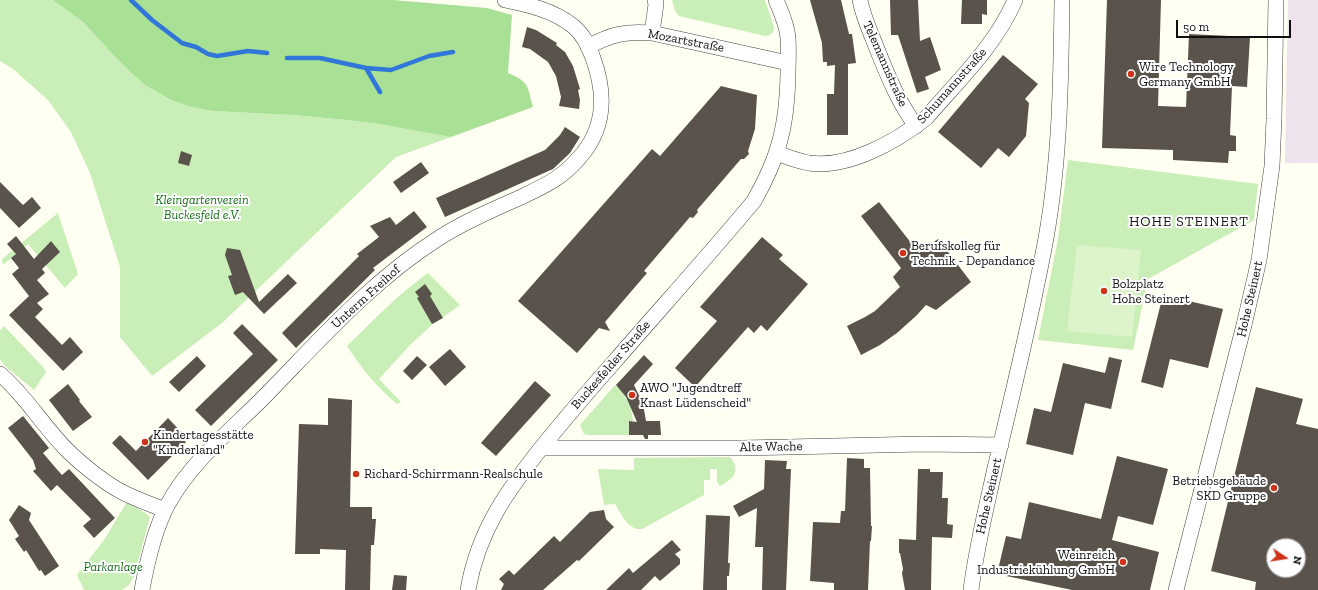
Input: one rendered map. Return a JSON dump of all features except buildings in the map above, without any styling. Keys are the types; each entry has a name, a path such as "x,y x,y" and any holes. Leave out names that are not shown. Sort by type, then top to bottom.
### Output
{"street":[{"path":"505,0 545,10 559,17 573,26 580,33 588,47"},
{"path":"652,33 656,0"},
{"name":"Buckesfelder Straße","path":"468,590 475,558 493,516 514,484 574,407 754,201 767,178 777,153 786,114 788,38 784,19 776,0"},
{"name":"Telemannstraße","path":"860,0 862,14 893,88 905,111 916,126"},
{"name":"Schumannstraße","path":"777,153 808,163 826,163 846,160 883,147 916,126 926,118 989,45 1015,0"},
{"name":"Hohe Steinert","path":"971,590 977,550 1018,370 1046,237 1055,171 1058,129 1062,0"},
{"name":"Hohe Steinert","path":"1176,590 1222,413 1259,260 1272,166 1276,0"},
{"name":"Mozartstraße","path":"588,47 604,38 618,34 638,32 652,33 788,63"},
{"name":"Unterm Freihof","path":"142,590 149,560 165,510 192,470 211,449 370,290 392,272 440,238 488,212 550,184 565,173 580,158 594,137 600,117 602,101 598,74 588,47"},
{"path":"2,378 20,393 52,434 73,455 107,482 125,494 165,510"},
{"name":"Alte Wache","path":"542,448 742,448 924,444 1001,445"}],"shaded area":[{"path":"1288,0 1318,0 1318,163 1285,163"}],"green space":[{"name":"Kleingartenverein Buckesfeld e.V.","path":"0,0 53,0 83,22 119,61 153,90 171,100 191,107 213,111 293,115 347,120 379,124 451,137 396,157 222,323 152,376 120,337 120,267 90,173 71,132 48,100 13,69 0,61"},
{"path":"53,0 393,0 487,8 512,15 508,73 524,82 528,89 533,107 451,137 379,124 347,120 293,115 213,111 191,107 171,100 145,85 119,61 83,22"},
{"path":"672,0 765,0 774,27 773,31 765,36 679,16 675,11"},
{"path":"1068,160 1258,184 1254,220 1148,279 1133,350 1038,340 1058,239"},
{"path":"58,213 78,274 65,288 28,244 3,265 2,259"},
{"name":"Bolzplatz Hohe Steinert","path":"1077,245 1141,250 1132,337 1067,331"},
{"path":"428,273 460,305 432,325 411,344 379,379 401,402 397,404 370,377 358,363 347,346 376,317"},
{"path":"4,326 46,372 34,390 4,365 0,359 0,331"},
{"path":"615,385 630,406 633,421 629,421 629,435 584,434 580,425"},
{"path":"730,457 734,462 736,470 729,480 720,486 717,482 717,469 710,469 710,480 704,480 704,495 642,529 637,529 629,524 615,504 604,505 598,469 634,470 634,458"},
{"name":"Parkanlage","path":"127,502 150,517 134,576 129,585 122,590 84,590 77,575 104,540"}],"waterway":[{"path":"131,0 152,20 182,43 196,47 208,54 217,56 248,51 267,53"},
{"path":"287,58 320,58 366,68 391,70 429,56 453,52"},
{"path":"366,68 380,92"}],"place":[{"name":"Wire Technology Germany GmbH","path":"1131,74"},
{"name":"Berufskolleg für Technik - Depandance","path":"903,253"},
{"name":"Bolzplatz Hohe Steinert","path":"1104,291"},
{"name":"AWO \"Jugendtreff Knast Lüdenscheid\"","path":"632,395"},
{"name":"Kindertagesstätte \"Kinderland\"","path":"145,442"},
{"name":"Richard-Schirrmann-Realschule","path":"356,474"},
{"name":"Betriebsgebäude SKD Gruppe","path":"1274,488"},
{"name":"Weinreich Industriekühlung GmbH","path":"1123,562"}],"district":[{"name":"HOHE STEINERT","path":"1189,222"}]}
